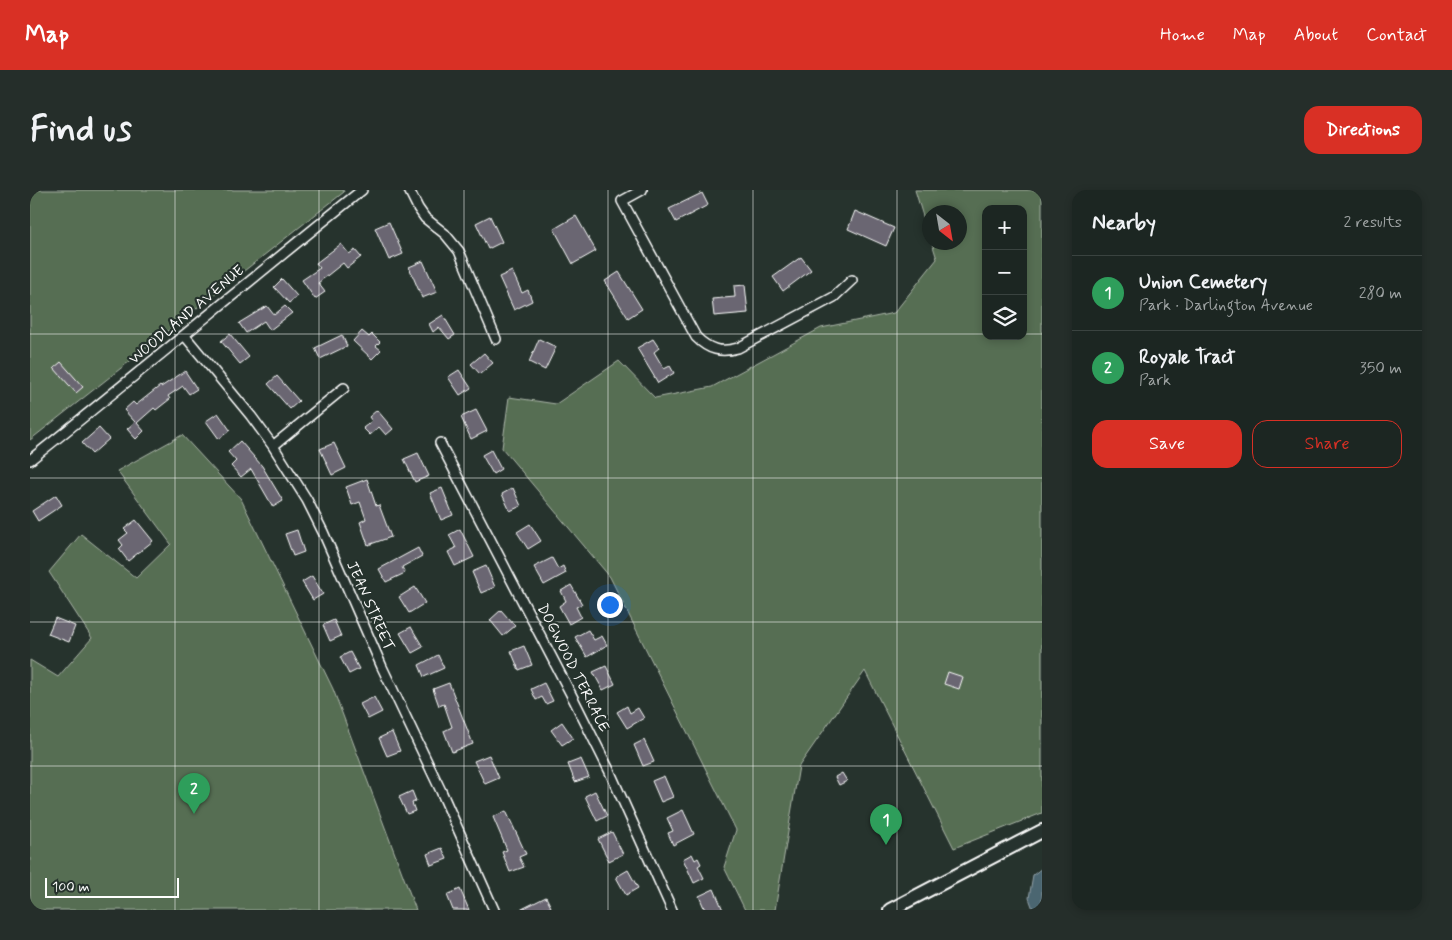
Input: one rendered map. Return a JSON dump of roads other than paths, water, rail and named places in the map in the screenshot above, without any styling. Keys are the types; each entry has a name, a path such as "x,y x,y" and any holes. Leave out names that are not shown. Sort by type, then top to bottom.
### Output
{"main road":[{"path":"890,910 1042,831"}],"street":[{"path":"409,190 425,218 445,234 459,251 496,339"},
{"path":"642,190 622,201 696,337 712,349 729,351 738,348 834,297 852,280"},
{"name":"WOODLAND AVENUE","path":"30,460 186,336 357,192"},
{"name":"JEAN STREET","path":"186,336 251,416 273,446 302,492 323,532 382,667 494,910"},
{"path":"273,446 344,388"},
{"name":"DOGWOOD TERRACE","path":"440,443 609,770 672,910"}],"water":[{"path":"1042,868 1041,910 1033,909 1029,898 1033,875"}],"place":[{"name":"Royale Tract","path":"194,814"},
{"name":"Union Cemetery","path":"886,845"}]}
